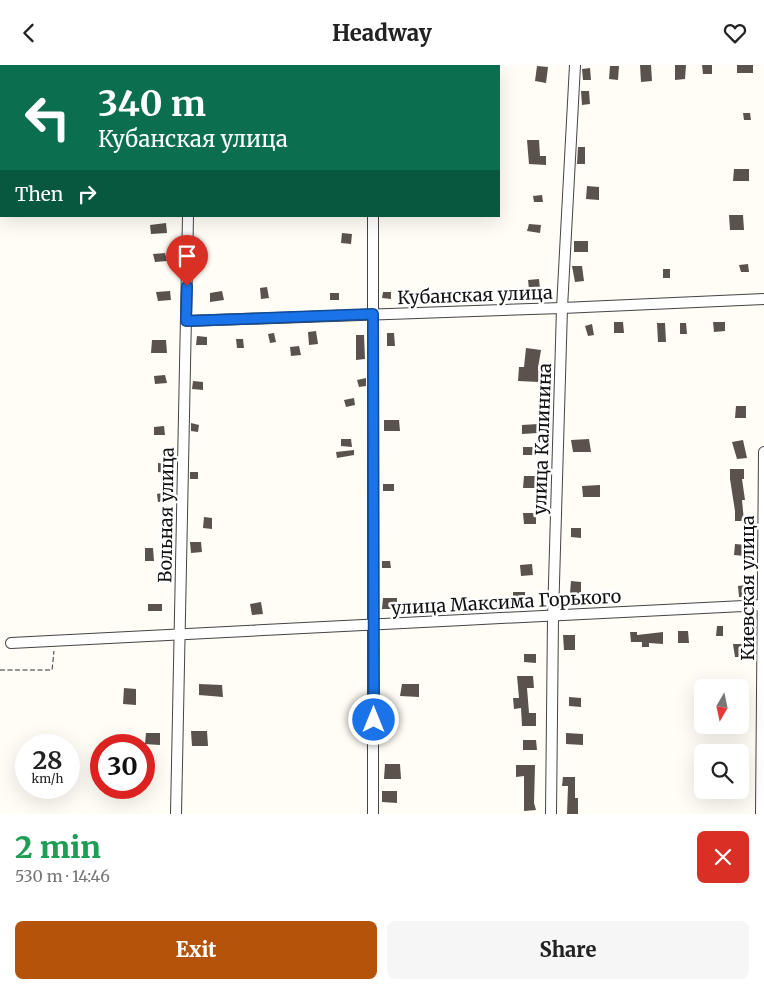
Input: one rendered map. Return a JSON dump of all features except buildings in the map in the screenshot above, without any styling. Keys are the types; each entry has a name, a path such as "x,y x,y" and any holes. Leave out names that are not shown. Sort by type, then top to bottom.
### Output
{"street":[{"name":"улица Калинина","path":"551,814 553,617 562,308 575,65"},
{"name":"Вольная улица","path":"176,814 188,217"},
{"path":"373,217 373,814"},
{"name":"Кубанская улица","path":"186,321 764,299"},
{"name":"Киевская улица","path":"761,814 764,452"},
{"name":"улица Максима Горького","path":"11,643 764,605"}],"path":[{"path":"0,670 52,670 55,640"}],"route":[{"path":"187,286 186,321 373,314 374,720"}]}
